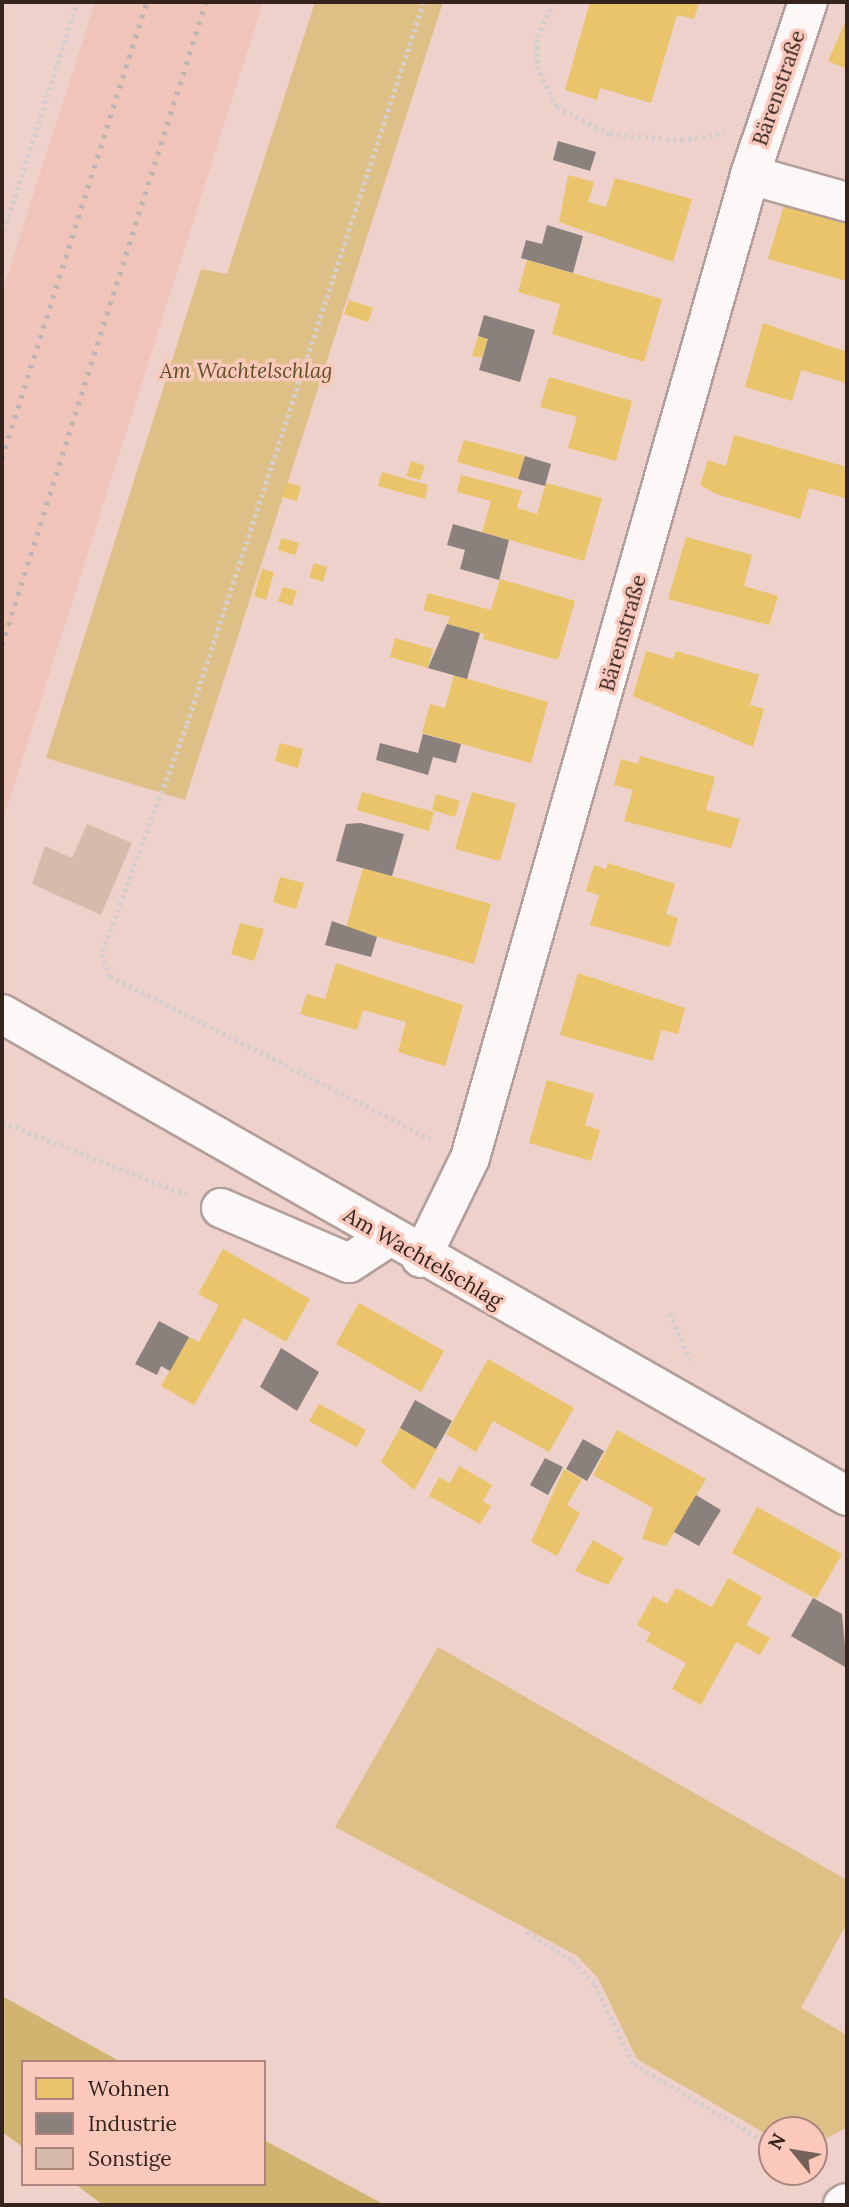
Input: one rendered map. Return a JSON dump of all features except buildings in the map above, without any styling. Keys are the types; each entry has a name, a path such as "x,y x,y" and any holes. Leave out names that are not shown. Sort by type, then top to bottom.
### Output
{"street":[{"name":"Bärenstraße","path":"421,1258 470,1158 750,175 808,2"},
{"path":"750,175 847,202"},
{"name":"Am Wachtelschlag","path":"2,1014 421,1258 847,1496"},
{"path":"221,1208 349,1263 387,1238"}],"path":[{"path":"2,237 77,2"},
{"path":"424,2 187,725 102,954 110,976 470,1158"},
{"path":"554,2 537,39 537,66 557,107 578,121 610,134 658,140 766,126"},
{"path":"2,1122 221,1208"},
{"path":"527,1932 573,1961 595,1985 634,2064 758,2138"}],"shaded area":[{"path":"95,2 263,2 2,823 2,292"},
{"path":"2,1996 117,2060 21,2060 21,2146 2,2132"},
{"path":"266,2141 385,2205 103,2205 78,2186 266,2186"}],"green space":[{"name":"Am Wachtelschlag","path":"315,2 443,2 185,800 46,758 201,269 227,274"},
{"path":"438,1647 847,1880 847,1923 801,2008 847,2035 847,2127 828,2138 828,2116 758,2116 758,2129 637,2059 598,1978 576,1955 335,1827"}],"railway":[{"path":"2,458 147,2"},
{"path":"2,645 206,2"}]}
